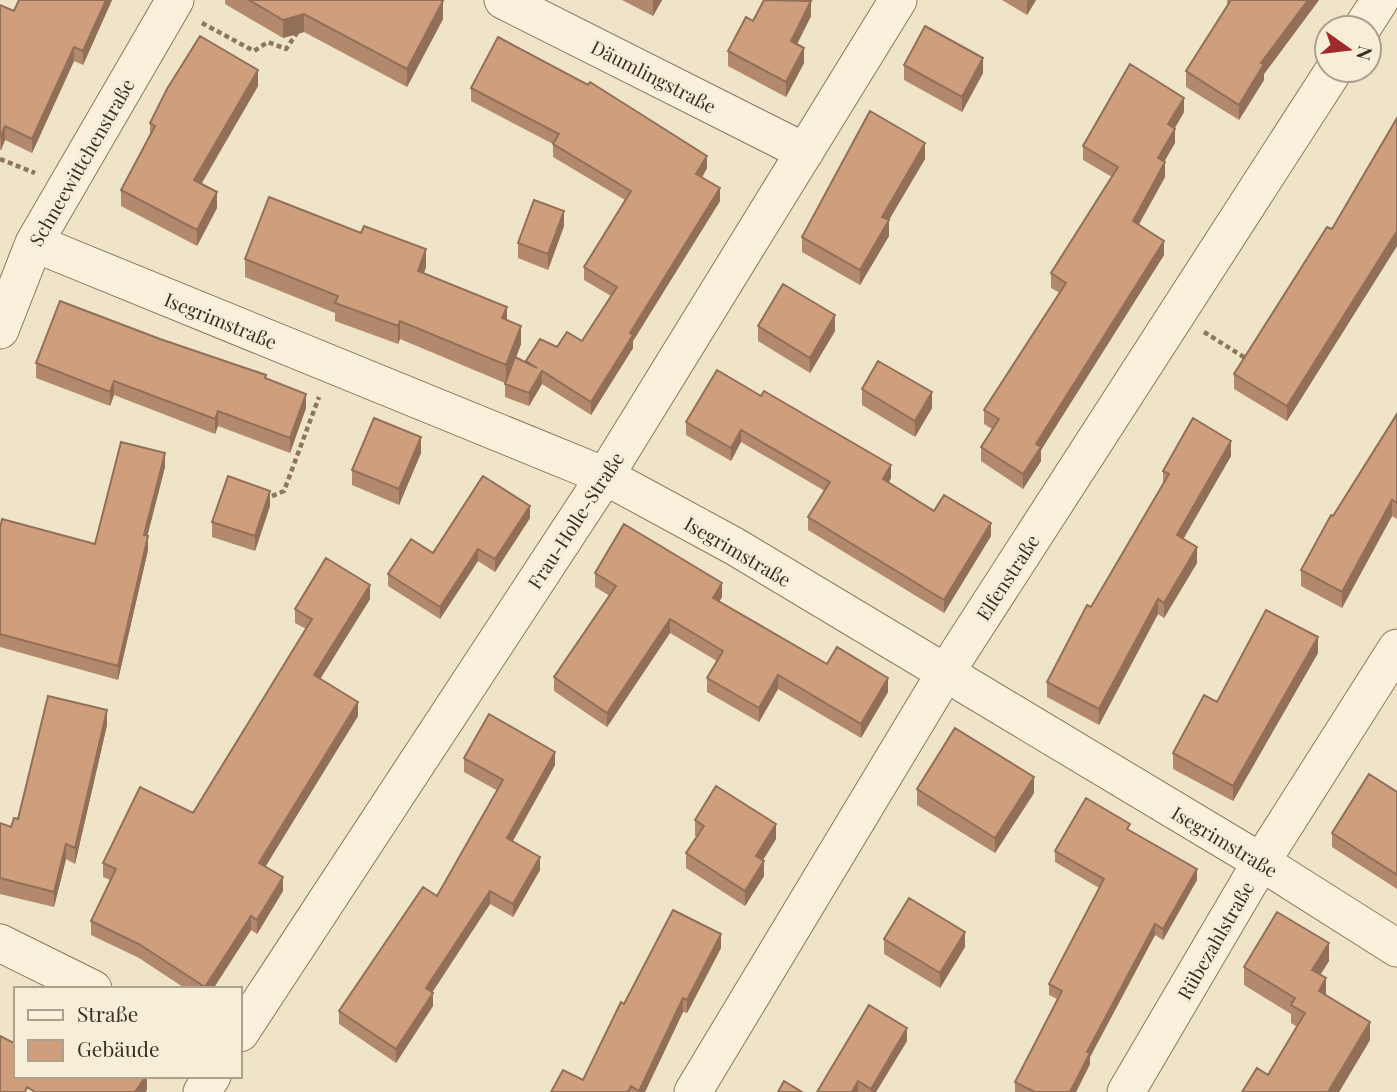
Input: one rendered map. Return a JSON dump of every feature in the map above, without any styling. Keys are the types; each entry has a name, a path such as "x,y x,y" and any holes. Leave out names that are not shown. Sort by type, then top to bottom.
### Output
{"street":[{"name":"Däumlingstraße","path":"503,0 805,152"},
{"name":"Frau-Holle-Straße","path":"242,1030 605,476 898,0"},
{"name":"Schneewittchenstraße","path":"0,330 34,243 173,3"},
{"name":"Elfenstraße","path":"693,1092 944,675 1326,84"},
{"name":"Isegrimstraße","path":"34,243 605,476 734,546 944,675 1261,862 1397,948"},
{"name":"Rübezahlstraße","path":"1126,1092 1261,862 1397,648"},
{"path":"0,943 89,987"}],"path":[{"path":"173,3 248,50 254,51 268,42 286,49 301,28"},
{"path":"1230,349 1251,362"},
{"path":"253,492 270,497 284,491 331,365"}],"building":[{"path":"19,0 106,0 83,51 74,47 32,139 5,126 0,135 0,5 14,11"},
{"path":"249,0 443,1 407,69 304,14 283,20"},
{"path":"764,0 811,1 791,41 804,48 786,82 728,51 746,17 753,21"},
{"path":"1231,0 1308,0 1261,63 1264,64 1239,105 1186,71"},
{"path":"925,26 983,58 962,97 904,65"},
{"path":"200,36 258,70 194,180 217,192 197,230 121,190 155,126 150,123 167,89"},
{"path":"498,37 588,85 590,82 707,156 696,174 720,188 630,333 633,335 591,402 542,371 529,393 505,384 515,357 537,368 526,361 540,339 557,347 567,332 582,341 617,287 584,267 631,191 553,144 559,134 471,88"},
{"path":"1130,64 1184,98 1168,124 1175,129 1158,158 1165,162 1133,221 1164,241 1036,444 1041,447 1023,474 981,447 999,419 984,410 1066,283 1051,273 1118,167 1083,146"},
{"path":"870,111 925,143 882,217 889,220 860,270 802,237"},
{"path":"1397,118 1397,231 1287,406 1234,374 1327,227 1332,229"},
{"path":"269,197 361,233 364,226 426,249 418,271 507,307 502,318 521,326 506,365 400,321 398,326 335,303 338,296 245,259"},
{"path":"534,200 564,211 548,254 518,243"},
{"path":"783,284 835,315 810,358 758,326"},
{"path":"60,301 266,375 265,378 306,394 290,438 218,411 215,419 114,381 110,392 36,363"},
{"path":"878,361 932,392 915,421 862,389"},
{"path":"717,370 761,396 764,391 891,465 883,479 934,511 944,495 991,523 944,600 808,517 830,482 741,430 731,448 686,422"},
{"path":"1397,414 1397,503 1392,500 1342,592 1301,570 1331,515 1333,516"},
{"path":"374,418 421,437 399,489 352,470"},
{"path":"1193,418 1231,441 1177,535 1197,547 1164,603 1158,599 1099,709 1047,682 1087,605 1091,607 1169,474 1163,471"},
{"path":"121,442 165,453 144,535 148,536 118,666 0,634 2,519 95,544"},
{"path":"228,476 270,491 255,536 212,522"},
{"path":"483,476 530,506 495,559 478,549 440,607 388,574 411,539 433,553"},
{"path":"624,524 722,583 713,598 827,664 837,647 888,678 861,724 778,675 759,708 707,678 723,651 670,619 607,713 554,677 616,586 595,573"},
{"path":"326,558 370,585 314,675 358,702 259,863 283,877 257,920 251,916 205,987 139,944 91,921 116,869 103,863 140,787 193,813 312,619 295,609"},
{"path":"1266,610 1318,637 1233,786 1173,753 1204,695 1217,702"},
{"path":"48,696 107,710 75,848 66,844 54,892 0,878 0,823 11,827 14,818 18,819"},
{"path":"489,714 555,752 507,838 540,857 513,904 490,891 426,988 433,993 396,1049 339,1011 423,887 437,896 503,780 464,758"},
{"path":"955,728 1034,777 995,838 917,789"},
{"path":"1369,774 1397,792 1397,875 1332,833"},
{"path":"716,786 776,824 756,856 764,861 745,891 686,853 704,826 695,820"},
{"path":"1086,798 1130,824 1127,829 1197,869 1163,929 1155,924 1087,1052 1090,1053 1070,1092 1035,1092 1015,1082 1062,991 1049,984 1104,879 1055,851"},
{"path":"909,898 965,932 940,973 884,939"},
{"path":"673,910 721,934 687,1000 683,998 639,1091 631,1086 628,1092 551,1092 563,1070 583,1080 621,1002 624,1004"},
{"path":"1277,912 1329,943 1312,970 1326,978 1319,991 1370,1022 1328,1092 1242,1092 1257,1068 1268,1075 1305,1013 1291,1005 1295,998 1244,967"},
{"path":"869,1005 907,1028 871,1089 858,1081 852,1092 817,1092"},
{"path":"0,1036 14,1043 14,1078 145,1078 135,1092 35,1092 27,1087 25,1092 0,1092"},
{"path":"784,1081 802,1092 778,1092"}]}
